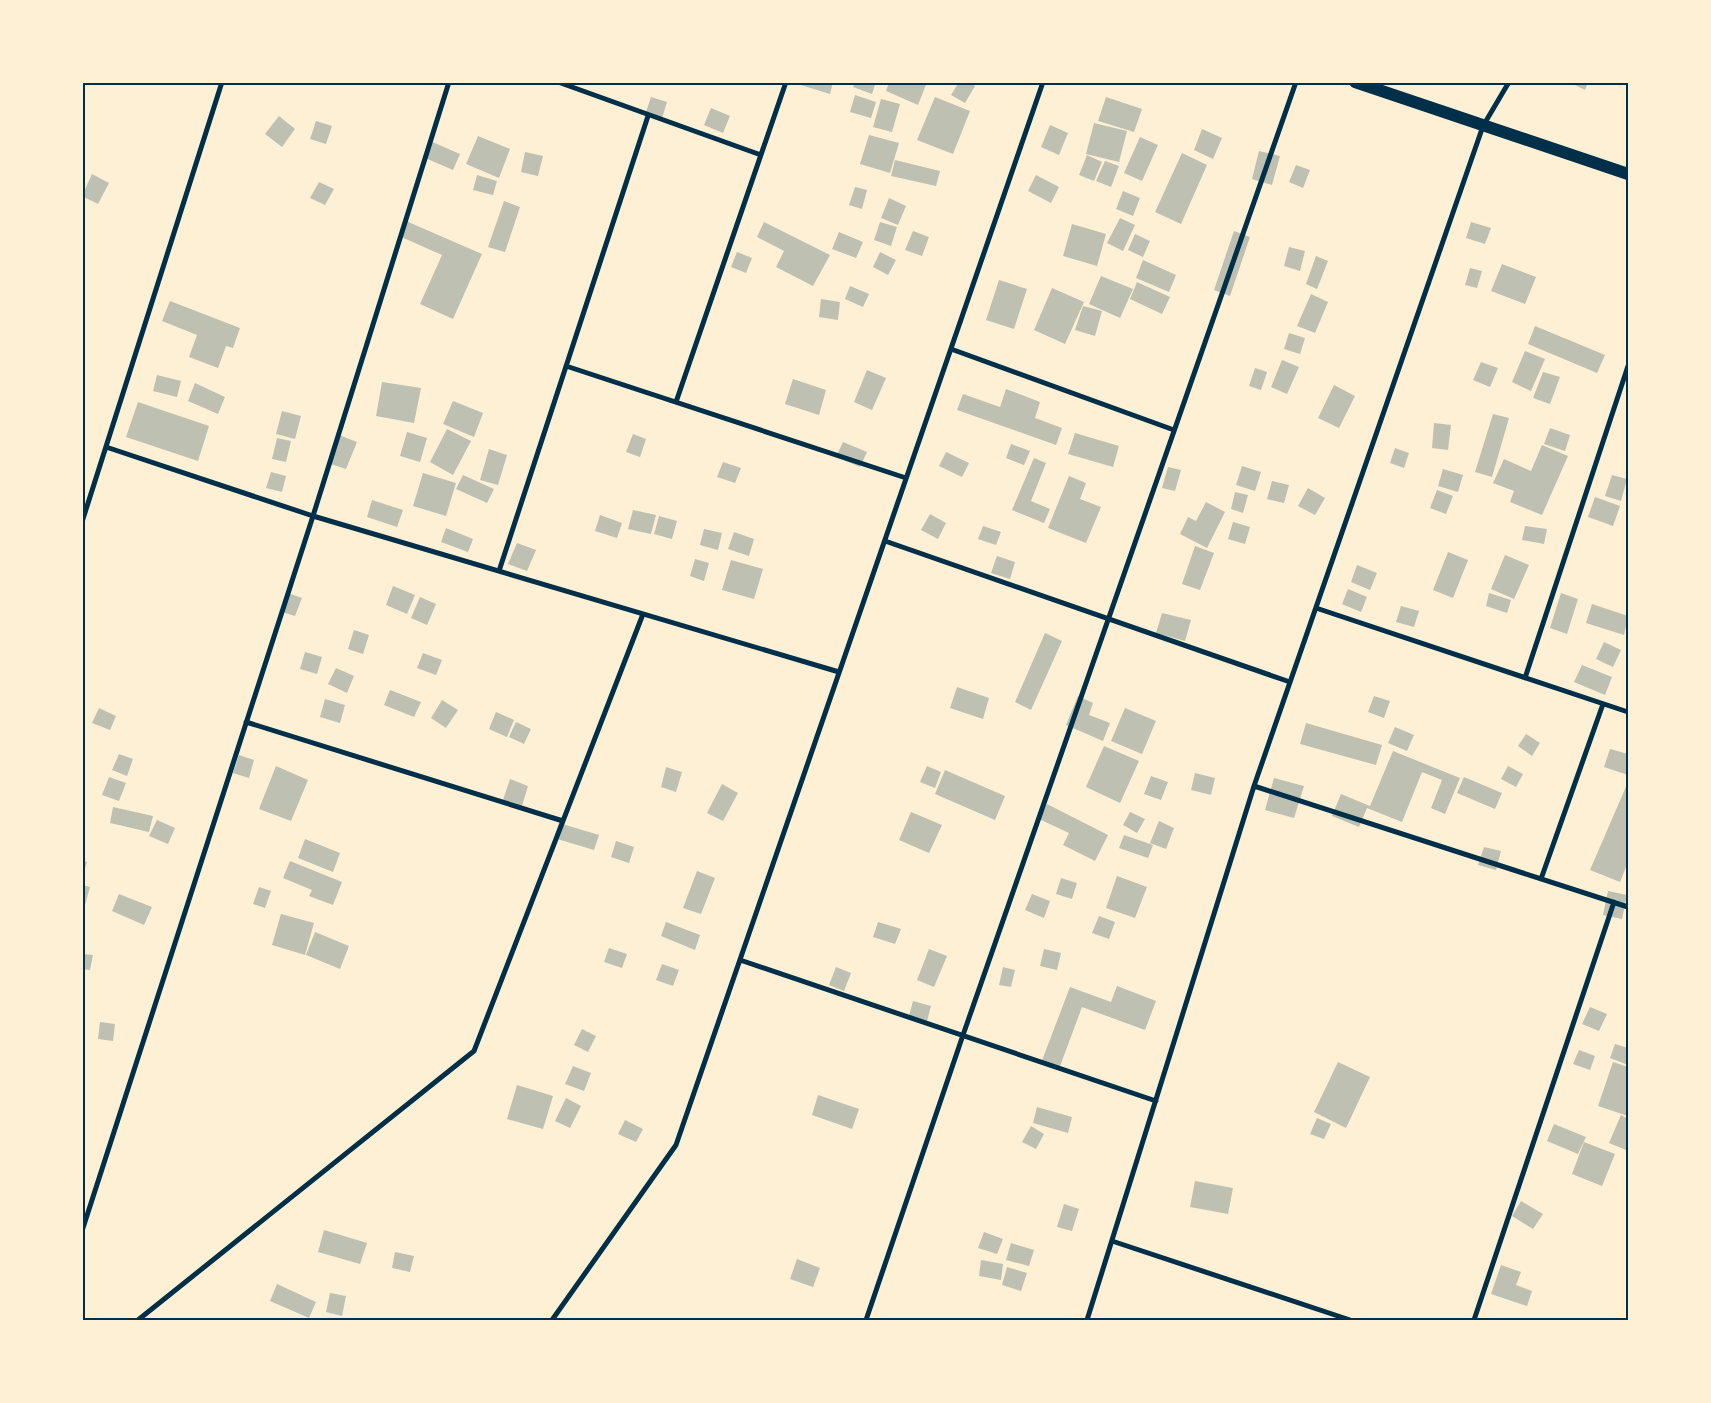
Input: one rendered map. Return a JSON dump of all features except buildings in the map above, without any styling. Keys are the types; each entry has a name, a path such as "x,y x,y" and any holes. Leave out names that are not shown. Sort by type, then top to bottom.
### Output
{"main road":[{"path":"1355,82 1628,174"}],"street":[{"path":"82,522 222,82"},
{"path":"82,1231 313,516 449,82"},
{"path":"558,82 648,116 761,155"},
{"path":"676,402 786,82"},
{"path":"552,1320 676,1145 1044,82"},
{"path":"866,1320 963,1035 1296,82"},
{"path":"1087,1320 1254,786 1483,126 1509,82"},
{"path":"499,571 648,116"},
{"path":"951,349 1174,430"},
{"path":"566,366 906,478"},
{"path":"1525,678 1628,366"},
{"path":"106,446 313,516 839,672"},
{"path":"884,541 1290,682"},
{"path":"1316,608 1628,712"},
{"path":"138,1320 474,1051 643,614"},
{"path":"1541,879 1604,704"},
{"path":"246,722 562,821"},
{"path":"1254,786 1628,907"},
{"path":"1474,1320 1614,902"},
{"path":"740,960 1156,1101"},
{"path":"1112,1241 1350,1320"}]}
